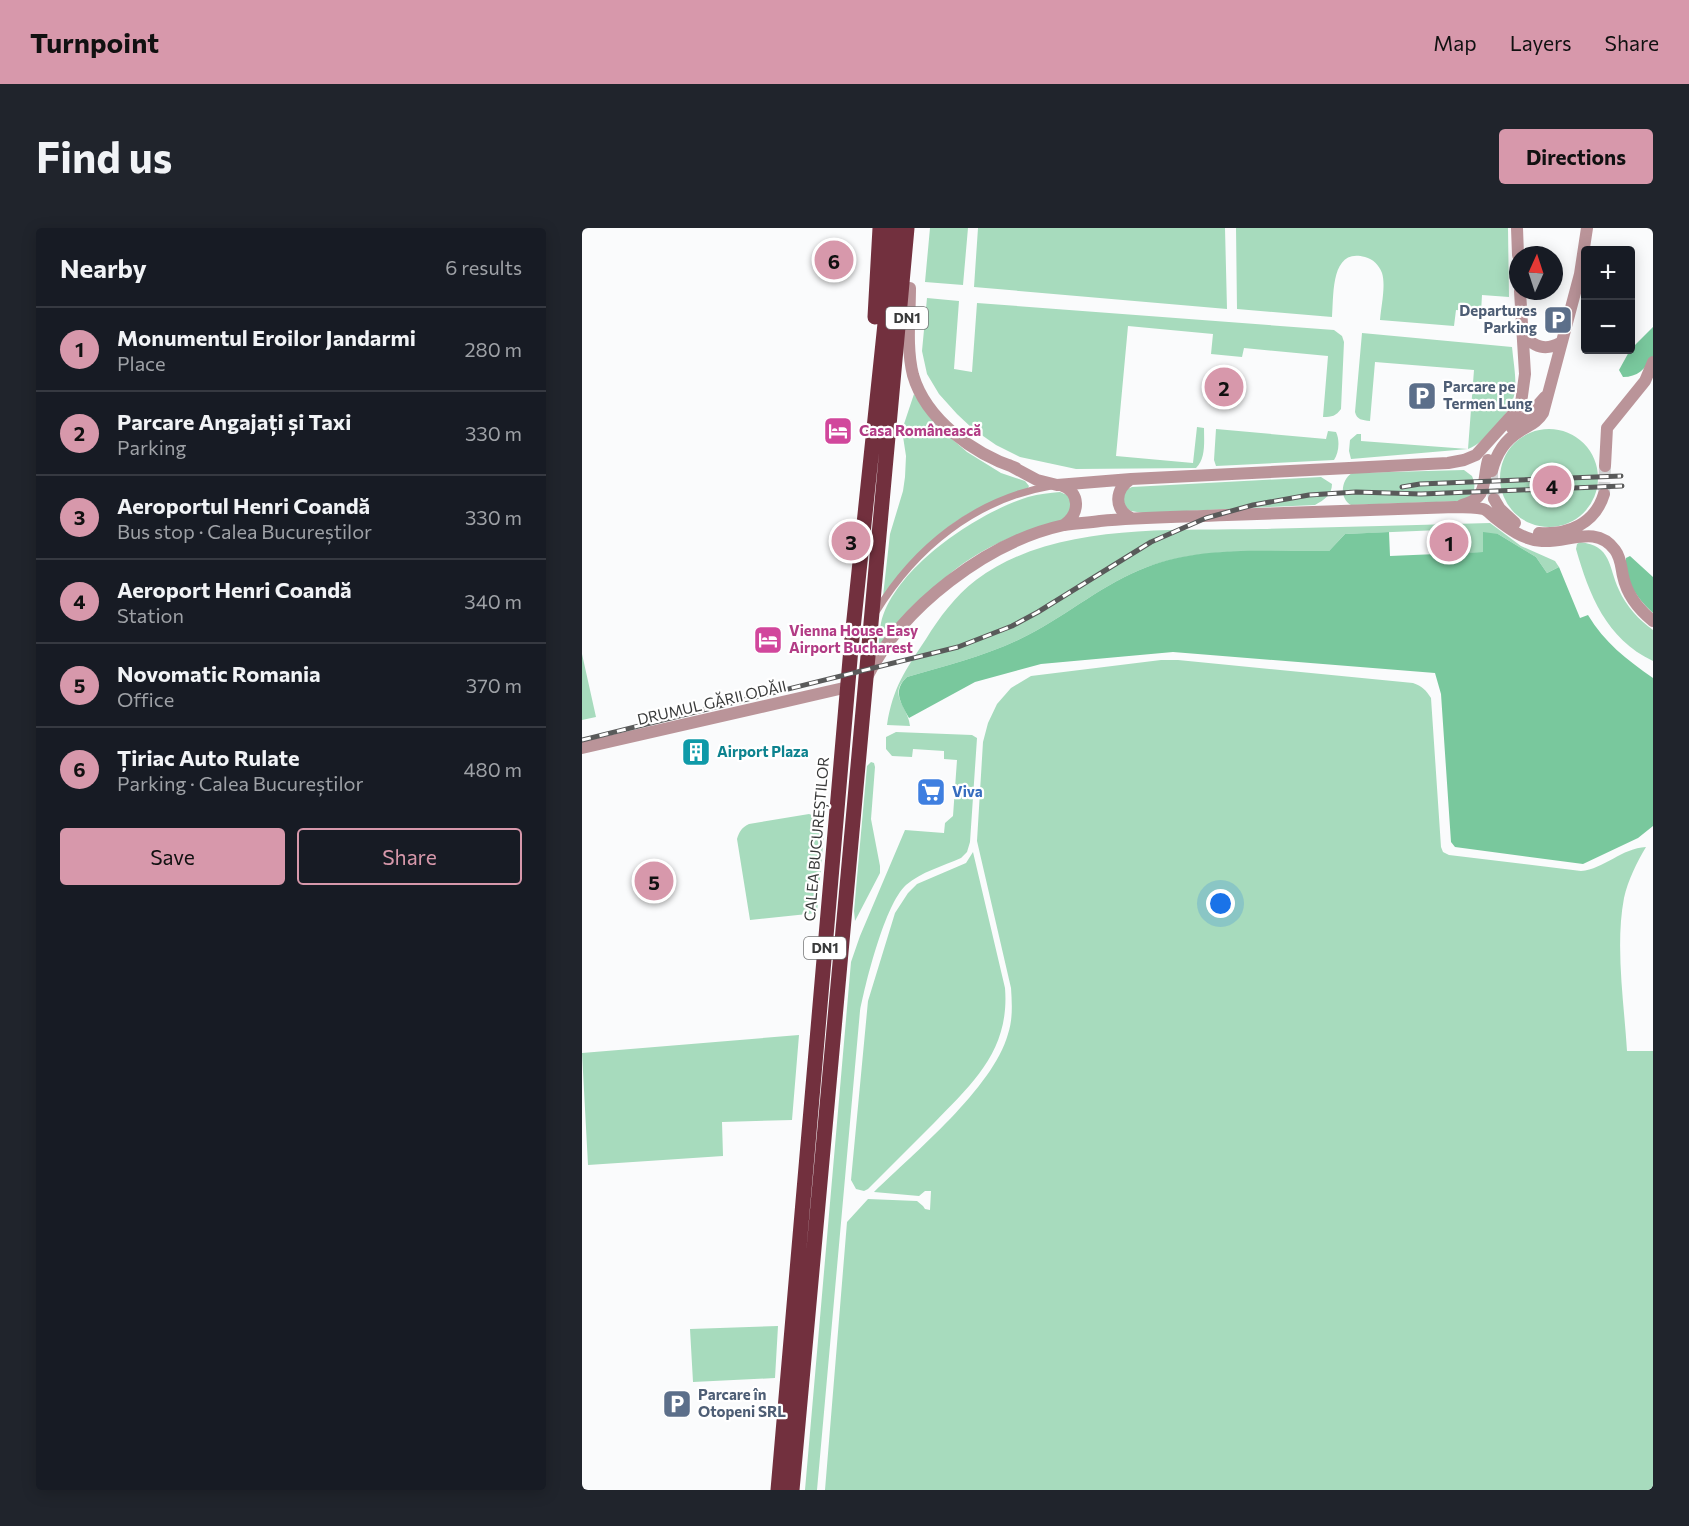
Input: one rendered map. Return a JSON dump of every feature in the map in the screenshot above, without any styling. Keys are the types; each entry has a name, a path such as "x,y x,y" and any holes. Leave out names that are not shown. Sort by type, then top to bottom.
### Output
{"highway":[{"name":"DN1","path":"875,407 872,382 880,228"},
{"name":"CALEA BUCUREȘTILOR","path":"778,1490 848,687 894,228"},
{"name":"DN1","path":"792,1490 907,228"},
{"name":"DN1","path":"891,407 899,384 916,228"}],"street":[{"path":"1516,228 1517,246"},
{"path":"1492,471 1497,456 1506,443 1520,430 1540,418 1580,274 1587,228"},
{"path":"910,288 909,342 913,374 919,391 954,434 980,452 1037,480 1059,485 1072,491 1077,502 1075,514 1064,525"},
{"path":"871,619 905,571 945,532 997,502 1027,490 1078,482 1448,463 1470,458 1497,433 1521,403 1525,374 1521,300"},
{"path":"1523,336 1540,348 1548,348 1560,343"},
{"path":"1605,466 1607,428 1645,381 1653,362"},
{"path":"1455,507 1477,500 1483,489 1487,462 1495,444 1530,414 1546,396"},
{"path":"1009,465 1039,475 1078,482"},
{"path":"1131,479 1121,487 1118,500 1122,512 1131,518"},
{"path":"1494,499 1506,516 1518,525 1527,530 1546,533 1566,530 1582,524 1595,513 1604,494"},
{"path":"865,681 881,654 916,612 962,571 994,552 1038,533 1064,525 1131,518 1455,507 1485,509 1516,532 1541,541 1558,541 1585,535 1601,538 1615,550 1619,557 1630,597 1653,621"},
{"name":"DRUMUL GĂRII ODĂII","path":"582,748 848,687"}],"green space":[{"path":"930,228 968,228 963,285 925,282"},
{"path":"978,228 1225,228 1227,309 974,287"},
{"path":"1236,228 1508,228 1509,297 1482,295 1481,312 1456,310 1454,326 1380,320 1382,273 1371,259 1354,256 1345,259 1336,275 1332,317 1237,309"},
{"path":"927,298 959,301 954,369 972,372 977,303 1334,330 1342,336 1344,342 1341,409 1334,416 1323,417 1328,356 1244,348 1242,357 1211,354 1213,334 1128,326 1116,456 1193,463 1197,427 1204,428 1204,450 1196,468 1076,469 1020,457 996,445 973,429 939,394 927,374 922,351"},
{"path":"1653,327 1653,358 1637,374 1623,377 1619,370 1628,354 1635,354 1635,345"},
{"path":"1362,333 1512,347 1515,391 1509,409 1484,438 1468,449 1474,370 1375,362 1370,421 1360,419 1355,412"},
{"path":"914,394 937,426 967,452 1001,473 1025,481 1029,486 981,507 952,524 915,558 883,596 890,534 905,477 906,456 902,430"},
{"path":"1216,429 1326,439 1328,431 1336,432 1338,450 1334,460 1216,466 1214,460"},
{"path":"1549,429 1568,433 1584,443 1594,459 1598,478 1594,497 1584,513 1568,523 1549,527 1530,523 1514,513 1504,497 1500,478 1504,459 1514,443 1530,433"},
{"path":"1357,434 1361,434 1361,441 1468,449 1351,459 1349,451 1350,440"},
{"path":"1464,470 1472,476 1474,488 1472,494 1464,501 1351,505 1343,494 1344,484 1352,473"},
{"path":"1321,477 1332,484 1332,488 1327,497 1315,505 1143,513 1131,511 1125,507 1123,496 1125,490 1132,487"},
{"path":"1060,492 1067,495 1074,506 1066,519 1003,541 960,566 928,594 879,647 881,623 889,602 902,582 940,545 985,516 1008,505 1032,496"},
{"path":"1490,523 1521,546 1555,561 1559,567 1547,573 1536,557 1498,534 1483,552 1465,553 1464,529 1345,534 1329,551 1214,553 1169,560 1116,581 1043,627 1014,642 968,659 907,677 901,683 899,695 910,726 887,725 901,680 936,623 954,600 976,580 1007,561 1040,548 1076,539 1151,531"},
{"path":"1389,532 1390,556 1483,552 1483,532 1498,534 1536,557 1547,573 1559,567 1580,618 1588,615 1601,634 1617,650 1653,678 1653,826 1638,838 1583,864 1455,847 1451,842 1441,694 1435,673 1173,652 1041,664 975,682 909,718 899,697 902,682 907,677 968,659 1014,642 1043,627 1116,581 1147,567 1191,555 1237,551 1329,551 1345,534"},
{"path":"1580,542 1590,544 1604,553 1625,602 1653,630 1653,661 1623,641 1602,614 1587,582 1576,549"},
{"path":"1630,556 1653,577 1653,613 1642,602 1629,581 1626,558"},
{"path":"582,654 596,717 582,720"},
{"path":"1161,660 1413,683 1421,687 1431,698 1441,847 1443,852 1449,855 1581,871 1597,867 1637,848 1646,847 1633,871 1624,898 1620,955 1627,1051 1653,1051 1653,1490 825,1490 847,1222 868,1199 917,1201 925,1209 930,1210 931,1191 925,1191 919,1196 874,1192 970,1097 1000,1055 1010,1028 1011,988 977,841 983,742 988,723 997,704 1011,688 1031,676"},
{"path":"896,732 972,735 977,738 970,842 967,852 961,858 918,876 898,895 877,944 867,981 860,1011 817,1490 805,1490 851,962 905,830 944,833 945,823 953,816 957,760 944,759 944,751 913,749 912,757 892,756 886,749 886,737"},
{"path":"871,762 875,767 871,819 880,873 855,921 867,766"},
{"path":"809,814 820,821 824,833 817,913 750,920 737,839 740,832 749,824"},
{"path":"973,852 1005,988 1002,1030 986,1064 962,1094 868,1189 864,1191 856,1189 851,1180 868,1001 895,913 917,884 966,863"},
{"path":"799,1035 792,1120 722,1122 723,1156 588,1165 582,1053"},
{"path":"778,1326 775,1378 693,1382 690,1329"}],"tunnel":[{"path":"1604,494 1605,466"},
{"path":"1492,471 1494,499"}],"railway":[{"path":"1402,487 1420,484 1621,476"},
{"path":"582,740 958,647 1012,626 1038,612 1151,542 1206,518 1253,505 1309,495 1356,492 1421,494 1622,486"}],"place":[{"name":"Țiriac Auto Rulate","path":"834,260"},
{"name":"Departures Parking","path":"1558,320"},
{"name":"Parcare Angajați și Taxi","path":"1224,387"},
{"name":"Parcare pe Termen Lung","path":"1422,396"},
{"name":"Casa Românească","path":"838,431"},
{"name":"Aeroport Henri Coandă","path":"1552,485"},
{"name":"Aeroportul Henri Coandă","path":"851,541"},
{"name":"Monumentul Eroilor Jandarmi","path":"1449,542"},
{"name":"Vienna House Easy Airport Bucharest","path":"768,640"},
{"name":"Airport Plaza","path":"696,752"},
{"name":"Viva","path":"931,792"},
{"name":"Novomatic Romania","path":"654,881"},
{"name":"Parcare în Otopeni SRL","path":"677,1404"}]}
